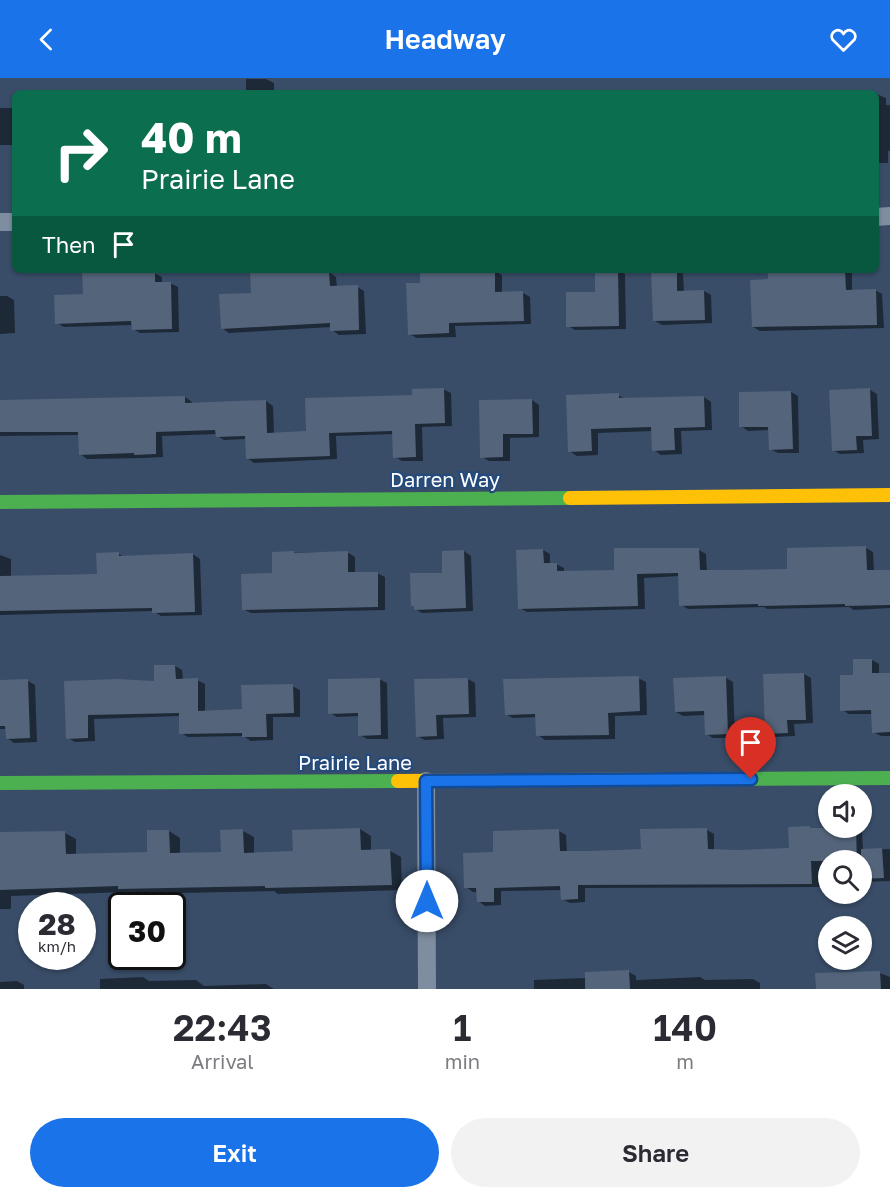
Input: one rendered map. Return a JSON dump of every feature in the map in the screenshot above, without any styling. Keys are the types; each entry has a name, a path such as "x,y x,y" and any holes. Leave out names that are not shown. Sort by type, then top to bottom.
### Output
{"street":[{"name":"Darren Way","path":"0,502 890,495"},
{"name":"Prairie Lane","path":"0,783 890,778"},
{"path":"426,781 427,989"}],"building":[{"path":"82,273 155,273 155,282 171,282 172,329 132,330 131,321 55,324 54,295 83,294"},
{"path":"250,273 329,273 330,286 358,285 359,330 330,331 330,323 221,329 219,294 251,293"},
{"path":"420,273 495,273 495,292 523,291 524,321 449,323 449,333 408,335 406,283 420,283"},
{"path":"595,273 618,273 619,326 566,327 566,292 595,292"},
{"path":"651,273 677,273 677,291 704,290 705,320 653,321"},
{"path":"768,273 845,273 846,290 876,289 877,325 752,327 750,280 768,279"},
{"path":"444,388 445,423 415,424 416,457 393,458 392,431 329,433 330,456 246,459 245,436 216,437 215,430 156,432 156,454 134,455 134,453 79,455 78,432 0,432 0,400 185,396 185,403 266,400 267,433 306,431 305,398 412,395 412,389"},
{"path":"870,388 872,436 856,436 857,450 832,451 829,390"},
{"path":"791,391 793,449 769,450 768,427 739,427 739,392"},
{"path":"619,393 619,398 704,396 705,427 674,428 675,450 652,451 651,427 591,429 592,451 568,452 566,395"},
{"path":"532,399 533,434 503,434 503,457 480,458 479,400"},
{"path":"866,546 867,570 890,570 890,605 679,606 678,573 637,574 638,606 518,609 516,550 543,549 544,563 557,563 557,571 614,570 614,548 699,548 700,570 730,570 787,569 787,548"},
{"path":"464,550 466,608 414,610 414,606 411,606 410,573 442,573 442,551"},
{"path":"294,551 294,553 348,551 348,572 378,572 378,607 242,610 241,574 272,573 272,552"},
{"path":"119,552 119,556 193,553 195,612 152,613 152,608 0,611 0,576 97,574 96,553"},
{"path":"853,659 872,659 872,673 890,673 890,732 872,733 871,710 840,711 840,675 853,675"},
{"path":"154,665 175,665 176,679 198,678 198,711 242,709 241,685 293,684 294,713 266,714 267,737 242,737 242,733 179,734 179,713 88,715 88,738 66,739 64,681 117,679 154,681"},
{"path":"804,673 806,720 787,720 788,733 765,734 763,674"},
{"path":"639,676 640,711 608,713 609,735 536,736 535,714 505,715 503,679"},
{"path":"726,676 728,734 705,735 704,711 675,712 673,678"},
{"path":"380,678 381,735 358,736 358,713 328,714 328,679"},
{"path":"468,678 469,714 436,715 437,736 416,737 414,679"},
{"path":"28,679 30,738 6,739 5,726 0,726 0,680"},
{"path":"788,827 818,828 818,838 856,838 857,850 818,850 818,861 811,861 812,884 578,885 578,899 561,900 560,886 494,888 494,902 477,902 476,888 464,888 463,853 493,852 493,831 559,829 560,851 590,851 641,849 640,829 707,828 708,849 738,850 789,848"},
{"path":"360,828 361,850 390,849 392,885 118,889 118,886 0,890 0,832 65,831 66,854 147,852 147,830 169,830 170,853 221,852 220,830 243,829 244,853 293,851 292,830"},
{"path":"882,848 884,878 872,879 872,850 861,849"},
{"path":"629,970 630,989 585,989 585,972"},
{"path":"880,971 881,989 816,989 815,973"}],"traffic: fast":[{"path":"0,502 570,498"},
{"path":"725,779 890,778"},
{"path":"0,783 398,781"}],"traffic: slow":[{"path":"570,498 890,495"},
{"path":"398,781 725,779"}],"route":[{"path":"427,901 426,781 751,779"}]}
